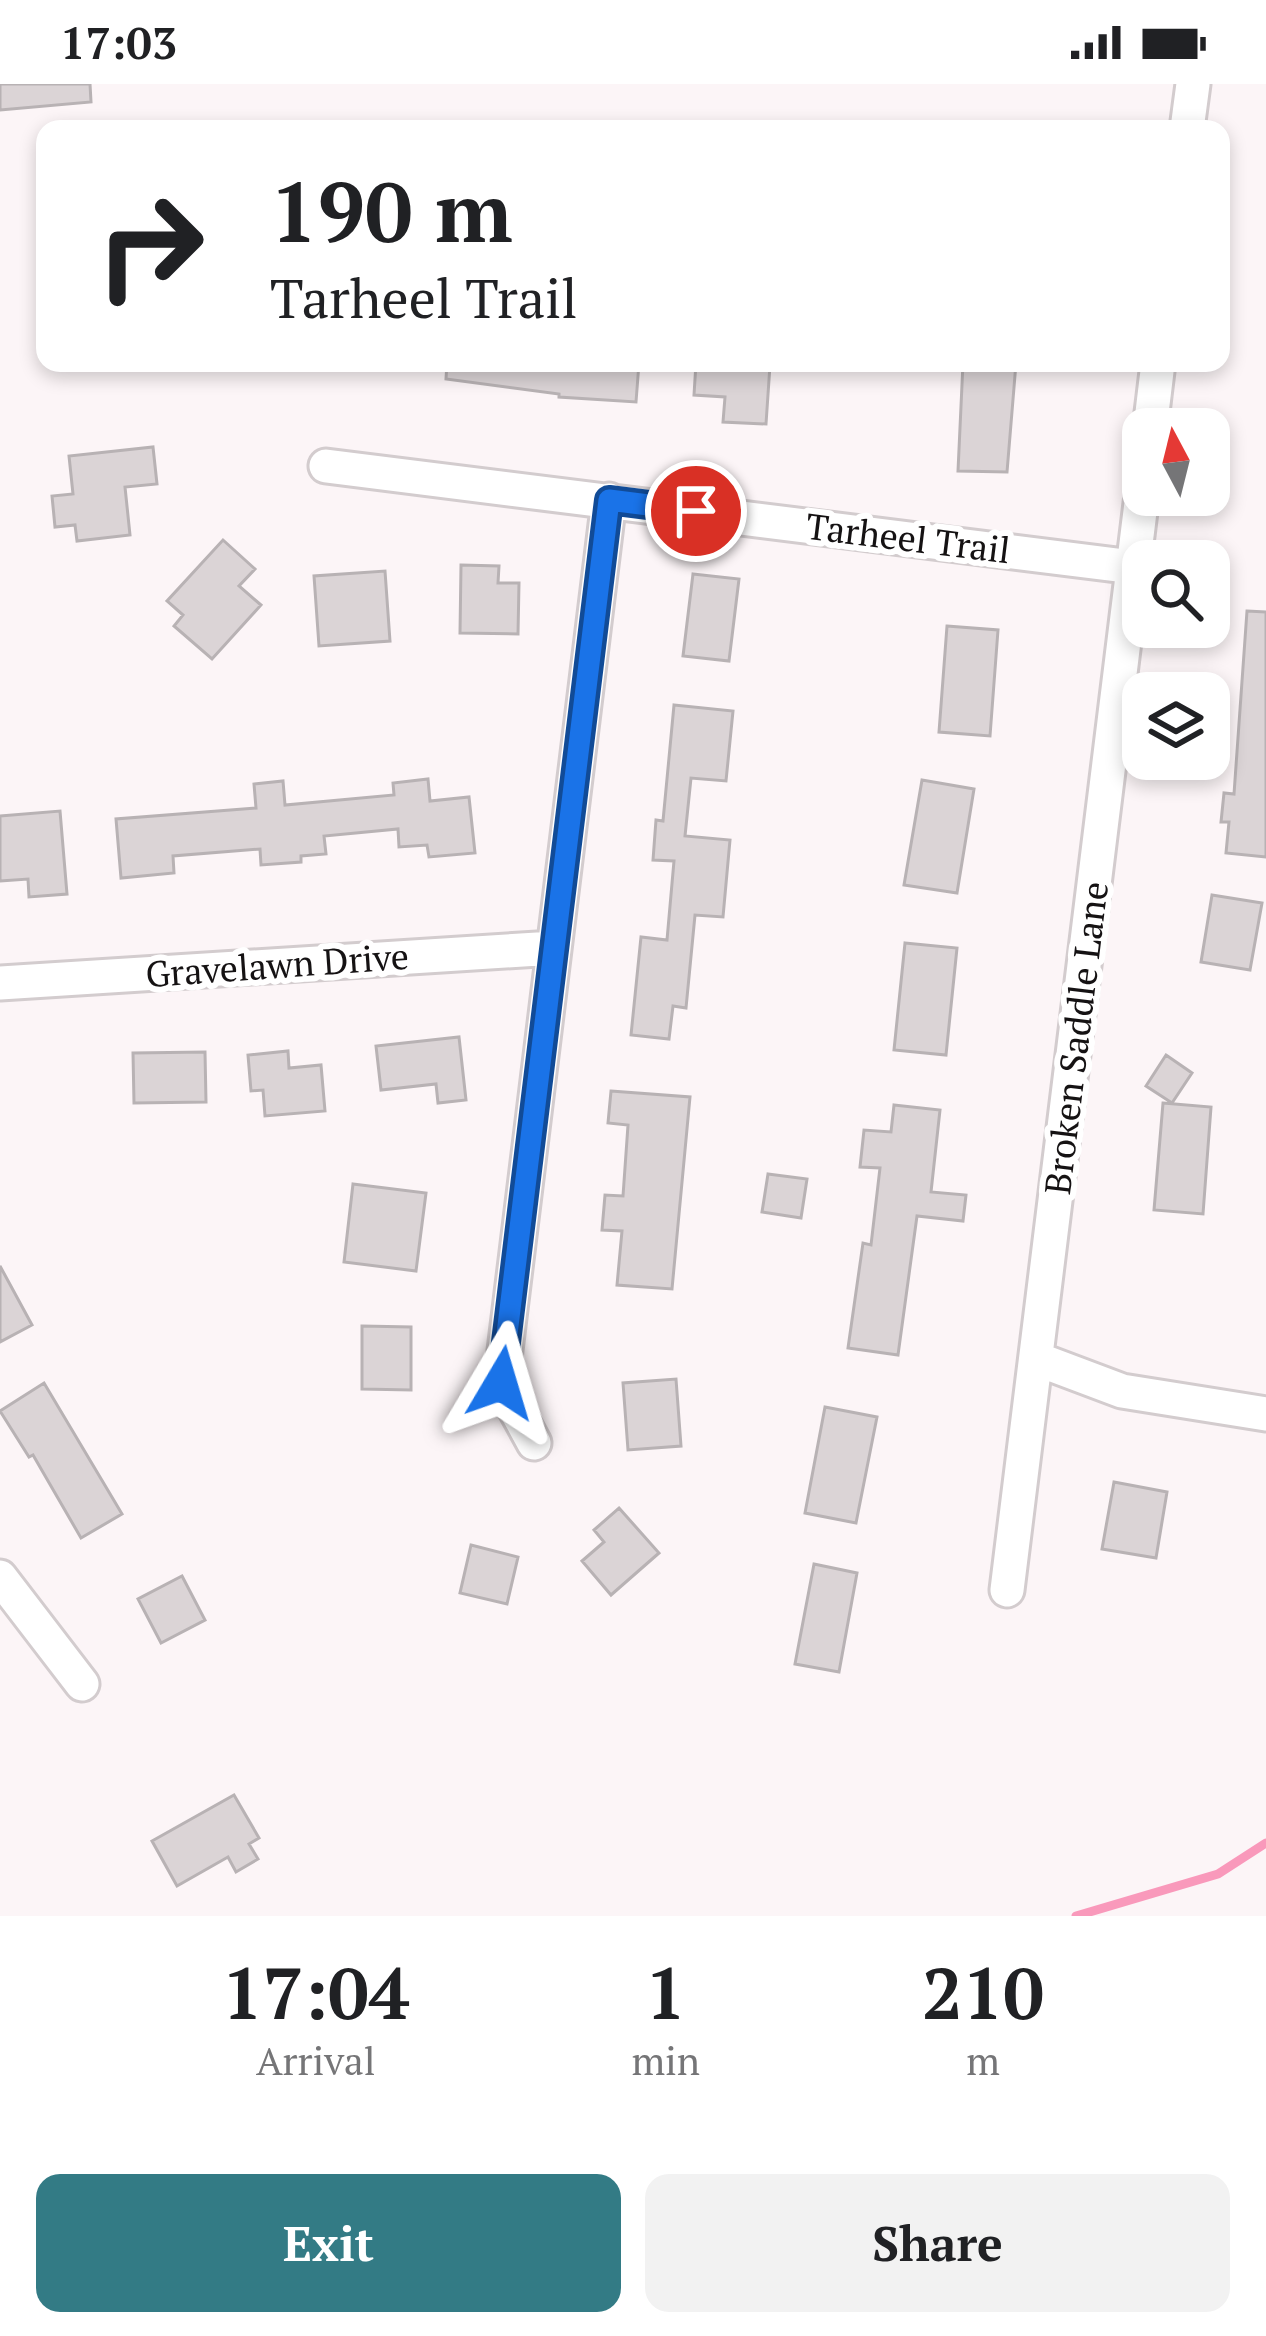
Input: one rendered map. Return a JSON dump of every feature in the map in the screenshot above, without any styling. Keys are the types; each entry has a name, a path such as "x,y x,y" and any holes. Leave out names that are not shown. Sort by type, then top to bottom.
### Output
{"street":[{"path":"1188,120 1193,84"},
{"path":"1153,408 1157,372"},
{"name":"Tarheel Trail","path":"326,466 1122,566"},
{"path":"534,1443 501,1383 609,500"},
{"name":"Broken Saddle Lane","path":"1007,1590 1123,648"},
{"name":"Gravelawn Drive","path":"0,983 554,947"},
{"path":"1037,1359 1122,1391 1266,1414"},
{"path":"0,1577 82,1684"}],"building":[{"path":"0,84 90,84 91,102 0,110"},
{"path":"446,372 638,372 636,402 559,397 446,379"},
{"path":"695,372 770,372 766,424 723,422 725,397 694,395"},
{"path":"963,372 1015,372 1007,472 958,471"},
{"path":"153,447 157,484 125,487 130,535 77,541 75,525 55,527 52,496 73,494 69,456"},
{"path":"223,540 255,569 239,586 261,605 212,659 174,626 183,615 167,601"},
{"path":"461,565 499,566 498,583 519,583 518,634 460,633"},
{"path":"385,571 390,641 319,646 314,576"},
{"path":"693,574 739,579 729,661 683,656"},
{"path":"1247,611 1266,612 1266,857 1226,853 1229,822 1221,822 1224,793 1234,794"},
{"path":"947,626 998,630 990,736 939,732"},
{"path":"674,705 733,711 726,781 691,778 685,836 730,840 723,917 695,915 686,1008 673,1006 669,1039 631,1035 641,937 667,940 674,861 653,860 656,820 663,821"},
{"path":"428,779 430,801 469,797 475,853 429,857 427,845 399,847 398,829 324,836 326,854 301,856 301,862 261,865 260,849 173,856 174,873 121,878 116,819 256,808 254,784 283,781 285,805 394,795 393,783"},
{"path":"922,780 974,789 957,893 904,885"},
{"path":"60,811 67,894 29,897 28,879 0,881 0,816"},
{"path":"1212,895 1262,903 1250,970 1201,962"},
{"path":"905,943 957,948 946,1055 894,1050"},
{"path":"459,1037 466,1100 438,1103 436,1084 381,1090 376,1046"},
{"path":"288,1051 289,1068 321,1065 325,1111 265,1116 263,1090 251,1091 248,1055"},
{"path":"205,1052 206,1102 134,1103 133,1053"},
{"path":"1166,1055 1192,1073 1172,1103 1146,1086"},
{"path":"611,1091 690,1097 672,1289 617,1285 622,1231 602,1230 605,1195 623,1196 628,1125 608,1123"},
{"path":"1163,1103 1211,1107 1203,1214 1154,1210"},
{"path":"894,1105 940,1110 931,1192 966,1195 963,1221 917,1216 898,1355 848,1348 863,1243 871,1245 880,1168 860,1167 864,1130 891,1132"},
{"path":"768,1174 807,1179 801,1218 762,1212"},
{"path":"353,1184 426,1193 416,1271 344,1262"},
{"path":"0,1266 32,1325 0,1342"},
{"path":"362,1326 411,1327 411,1390 362,1389"},
{"path":"676,1379 681,1446 628,1450 623,1383"},
{"path":"44,1383 122,1514 81,1538 33,1455 29,1457 0,1411"},
{"path":"825,1407 877,1417 856,1523 805,1513"},
{"path":"1114,1482 1167,1492 1156,1558 1102,1549"},
{"path":"619,1508 659,1553 611,1595 582,1561 604,1542 594,1530"},
{"path":"471,1545 518,1557 507,1604 460,1593"},
{"path":"814,1564 857,1573 839,1672 795,1664"},
{"path":"182,1576 205,1620 161,1643 138,1599"},
{"path":"234,1795 259,1838 249,1844 258,1859 236,1872 228,1857 177,1886 152,1841"}],"waterway":[{"path":"1076,1916 1218,1874 1266,1843"}],"route":[{"path":"501,1383 609,500 696,511"}]}
